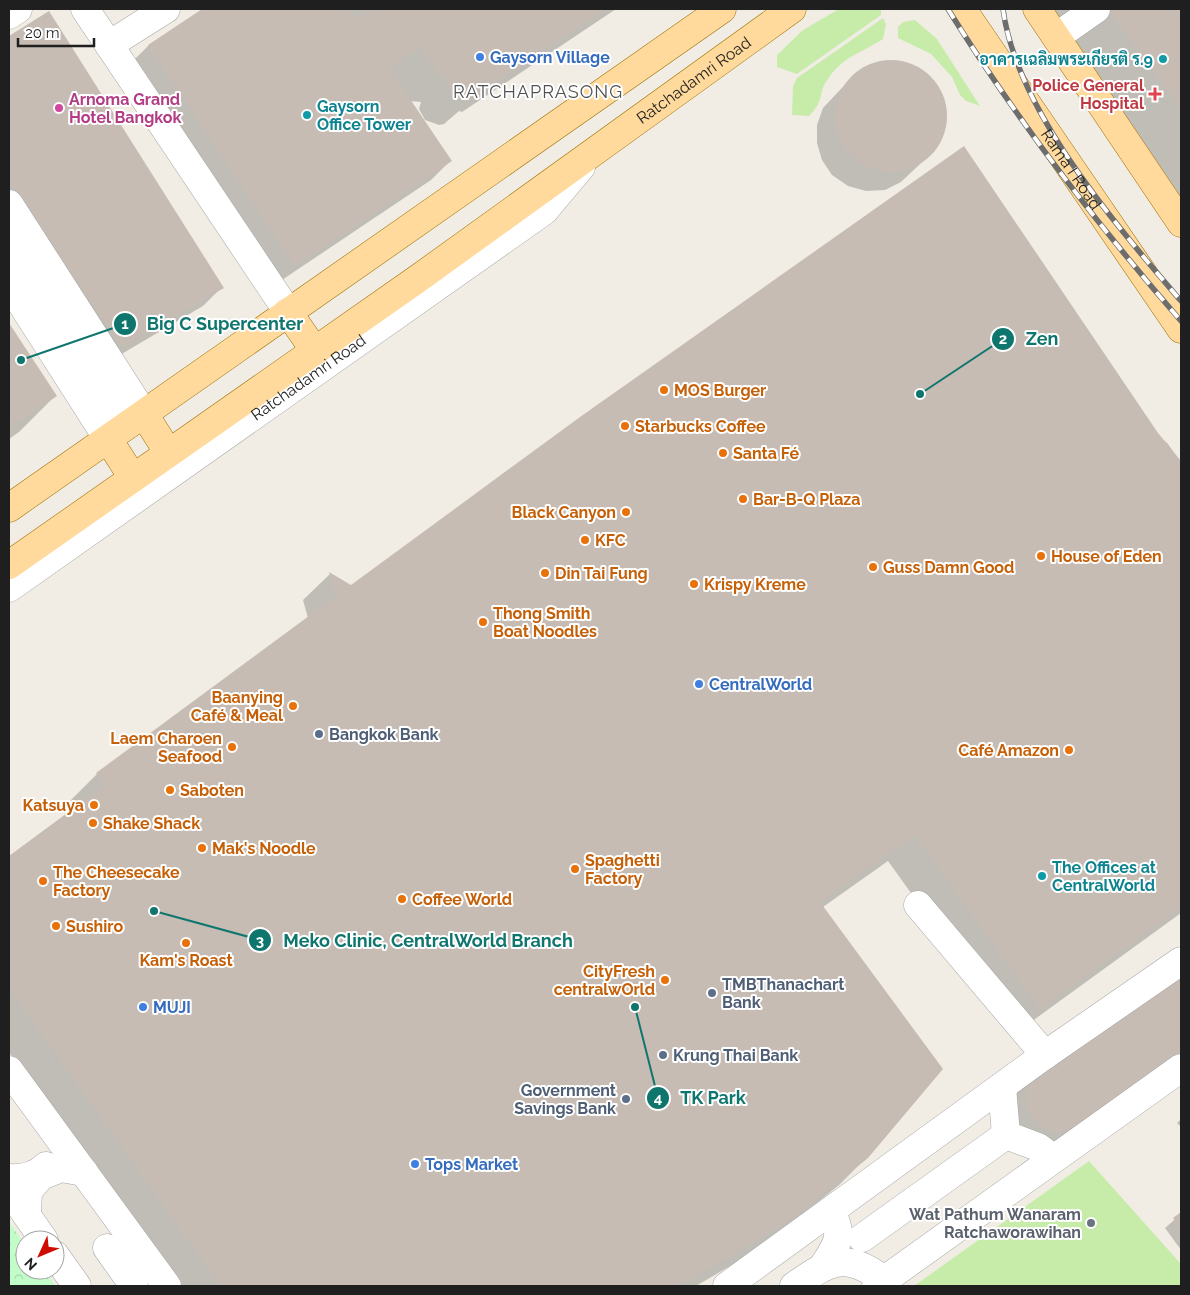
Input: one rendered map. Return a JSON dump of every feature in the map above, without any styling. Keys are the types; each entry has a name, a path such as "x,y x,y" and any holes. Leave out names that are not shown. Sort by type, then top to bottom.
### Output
{"main road":[{"path":"9,508 123,423 286,308 360,262 722,9"},
{"name":"Ratchadamri Road","path":"9,565 315,351 792,9"},
{"name":"Rama I Road","path":"962,9 1181,329"},
{"path":"1037,9 1181,223"},
{"path":"286,308 315,351"},
{"path":"123,423 168,452"},
{"path":"123,423 133,478"}],"lane":[{"path":"9,15 18,9"},
{"path":"84,9 286,308"},
{"path":"109,44 166,9"},
{"path":"1056,37 1096,9"},
{"name":"Ratchadamri Road","path":"9,588 544,211 595,151"},
{"path":"9,204 123,423"},
{"path":"9,244 123,423"},
{"path":"9,284 123,423"},
{"path":"9,497 123,423"},
{"path":"918,905 1045,1055"},
{"path":"727,1286 1045,1055 1181,961"},
{"path":"824,1265 845,1262 867,1267 880,1283 1181,1068"},
{"path":"9,1070 167,1286"},
{"path":"1002,1087 1006,1135"},
{"path":"1006,1135 1038,1147 1053,1158"},
{"path":"862,1238 1006,1135"},
{"path":"9,1178 19,1179 38,1174 53,1160 62,1142"},
{"path":"27,1215 28,1191 41,1176 61,1168 84,1172"},
{"path":"9,1189 37,1230"},
{"path":"794,1286 824,1265 837,1244 839,1226 831,1211"},
{"path":"116,1286 101,1252 134,1286"},
{"path":"65,1269 77,1286"}],"green space":[{"path":"839,9 881,9 881,15 797,74 777,67 777,55 803,30"},
{"path":"883,18 886,24 883,39 838,66 826,82 817,106 809,116 792,115 793,86 797,78"},
{"path":"915,20 937,39 980,106 966,101 960,95 952,77 931,54 898,38 898,27 903,22"},
{"name":"Wat Pathum Wanaram Ratchaworawihan","path":"1089,1161 1181,1264 1181,1286 914,1286"},
{"path":"9,1222 15,1231 15,1280 51,1280 55,1286 9,1286"}],"building":[{"name":"Gaysorn Office Tower","path":"202,9 349,9 356,19 371,9 605,9 490,86 484,84 478,94 472,98 467,99 452,93 446,81 447,76 439,74 420,47 389,68 452,161 295,266 148,45"},
{"name":"อาคารเฉลิมพระเกียรติ ร.9","path":"1108,9 1181,9 1181,109"},
{"name":"Arnoma Grand Hotel Bangkok","path":"49,11 224,288 122,347 9,181 9,36"},
{"path":"891,60 912,64 930,77 943,95 947,116 943,137 930,155 912,168 891,172 870,168 852,155 839,137 835,116 839,95 852,77 870,64"},
{"name":"CentralWorld","path":"964,146 1158,433 1181,461 1181,907 1040,1009 915,835 820,902 943,1069 868,1158 792,1219 698,1275 674,1286 221,1286 9,988 9,856 105,785 96,773 336,596 329,572 351,585 580,417"},
{"path":"9,323 57,396 9,428"},
{"path":"1181,974 1181,1057 1071,1131 1059,1132 1047,1129 1036,1122 1029,1112 1026,1100 1027,1087 1032,1076"},
{"path":"1181,1212 1181,1229 1173,1218"}],"railway":[{"path":"948,9 1001,90 1058,170 1181,321"},
{"path":"1003,9 1012,47 1027,87 1048,126 1072,164 1100,202 1181,301"}],"place":[{"name":"Gaysorn Village","path":"480,57"},
{"name":"อาคารเฉลิมพระเกียรติ ร.9","path":"1163,59"},
{"name":"Police General Hospital","path":"1155,94"},
{"name":"Arnoma Grand Hotel Bangkok","path":"59,108"},
{"name":"Gaysorn Office Tower","path":"307,115"},
{"name":"Big C Supercenter","path":"21,360"},
{"name":"MOS Burger","path":"664,390"},
{"name":"Zen","path":"920,394"},
{"name":"Starbucks Coffee","path":"625,426"},
{"name":"Santa Fé","path":"723,453"},
{"name":"Bar-B-Q Plaza","path":"743,499"},
{"name":"Black Canyon","path":"626,512"},
{"name":"KFC","path":"585,540"},
{"name":"House of Eden","path":"1041,556"},
{"name":"Guss Damn Good","path":"873,567"},
{"name":"Din Tai Fung","path":"545,573"},
{"name":"Krispy Kreme","path":"694,584"},
{"name":"Thong Smith Boat Noodles","path":"483,622"},
{"name":"CentralWorld","path":"699,684"},
{"name":"Baanying Café & Meal","path":"293,706"},
{"name":"Bangkok Bank","path":"319,734"},
{"name":"Laem Charoen Seafood","path":"232,747"},
{"name":"Café Amazon","path":"1069,750"},
{"name":"Saboten","path":"170,790"},
{"name":"Katsuya","path":"94,805"},
{"name":"Shake Shack","path":"93,823"},
{"name":"Mak's Noodle","path":"202,848"},
{"name":"Spaghetti Factory","path":"575,869"},
{"name":"The Offices at CentralWorld","path":"1042,876"},
{"name":"The Cheesecake Factory","path":"43,881"},
{"name":"Coffee World","path":"402,899"},
{"name":"Meko Clinic, CentralWorld Branch","path":"154,911"},
{"name":"Sushiro","path":"56,926"},
{"name":"Kam's Roast","path":"186,943"},
{"name":"CityFresh centralwOrld","path":"665,980"},
{"name":"TMBThanachart Bank","path":"712,993"},
{"name":"MUJI","path":"143,1007"},
{"name":"TK Park","path":"635,1007"},
{"name":"Krung Thai Bank","path":"663,1055"},
{"name":"Government Savings Bank","path":"626,1099"},
{"name":"Tops Market","path":"415,1164"},
{"name":"Wat Pathum Wanaram Ratchaworawihan","path":"1091,1223"}],"district":[{"name":"RATCHAPRASONG","path":"538,91"}]}
